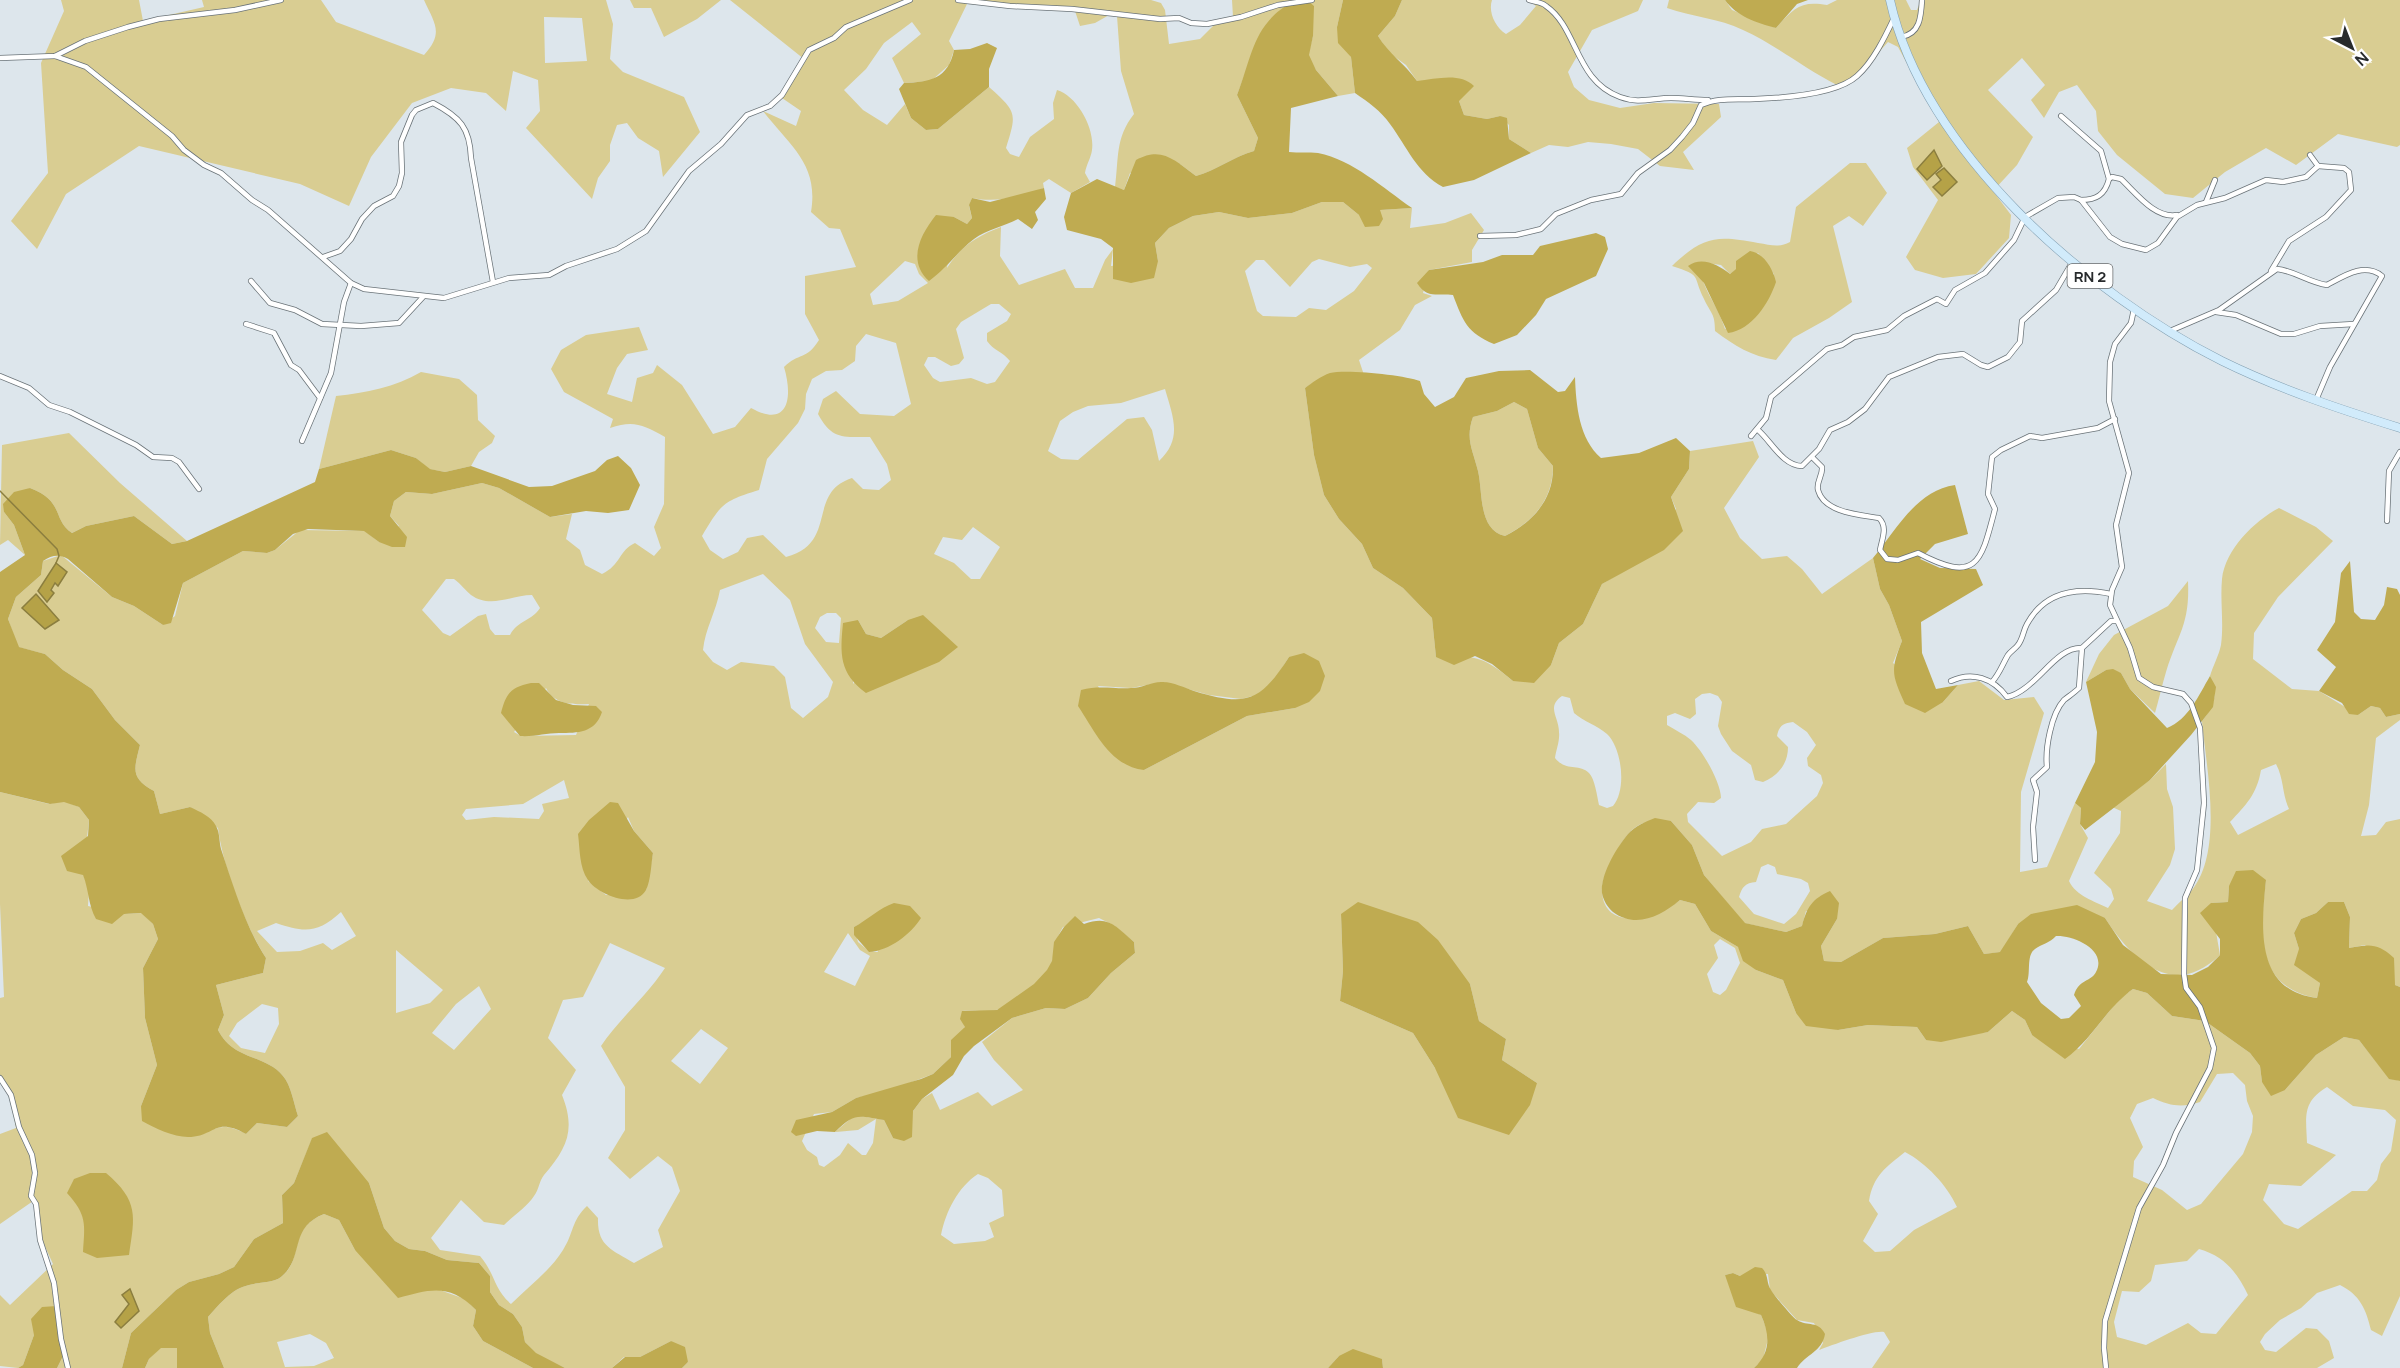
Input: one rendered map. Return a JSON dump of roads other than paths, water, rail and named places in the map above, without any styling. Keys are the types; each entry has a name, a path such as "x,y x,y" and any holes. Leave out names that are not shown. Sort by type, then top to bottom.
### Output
{"main road":[{"name":"RN 2","path":"1890,0 1894,18 1913,68 1941,118 1974,163 2025,217 2073,261 2134,309 2170,332 2229,364 2316,400 2400,428"}],"street":[{"path":"55,56 85,41 128,27 169,18 235,10 281,0"},
{"path":"0,58 55,56 86,67 172,136 184,150 204,165 221,173 252,200 268,210 351,283 364,289 444,298 509,278 549,275 566,266 617,249 646,231 689,171 721,144 747,115 770,106 782,95 810,50 834,38 846,27 910,0"},
{"path":"958,0 1160,19 1179,18 1191,23 1207,24 1242,17 1278,5 1312,0"},
{"path":"1529,0 1545,4 1555,14 1586,70 1606,90 1621,98 1641,102 1669,98 1710,100 1787,96 1823,91 1847,82 1863,70 1894,18"},
{"path":"1901,37 1917,30 1922,0"},
{"path":"1480,236 1516,235 1541,229 1556,214 1591,200 1621,194 1638,173 1670,150 1693,123 1701,105 1710,100"},
{"path":"323,257 340,251 374,206 393,196 399,186 402,172 401,142 412,115 416,110 433,103 465,125 470,139 471,158 493,282"},
{"path":"2061,116 2101,152 2109,179 2104,193 2099,197 2081,200"},
{"path":"2310,155 2318,166"},
{"path":"2109,179 2112,177 2121,179 2148,205 2164,214 2175,216 2266,180 2283,182 2306,177 2318,166 2344,168 2349,172 2351,190 2326,217 2289,241 2270,272 2253,287 2236,295 2214,312 2170,332"},
{"path":"2206,202 2215,180"},
{"path":"1751,436 1766,418 1771,397 1827,349 1842,345 1854,337 1887,330 1904,316 1937,299 1946,304 1950,302 1955,290 1979,277 2014,240 2025,217 2058,198 2074,197 2081,200 2110,237 2122,244 2146,250 2158,243 2171,224 2184,212"},
{"path":"1758,430 1774,448 1796,466 1802,466 1812,457 1830,430 1848,422 1865,409 1889,376 1938,357 1963,354 1988,367 2008,357 2020,342 2022,321 2056,290 2073,261"},
{"path":"2270,272 2277,269 2292,270 2304,278 2327,285 2360,270 2379,273 2382,276 2330,367 2316,400"},
{"path":"251,281 270,303 295,310 322,324 399,323 423,297"},
{"path":"302,441 331,373 351,283"},
{"path":"2106,1368 2105,1321 2139,1208 2163,1165 2176,1133 2210,1068 2214,1048 2200,1007 2186,988 2184,974 2185,898 2197,870 2204,803 2200,728 2191,703 2183,694 2153,687 2139,678 2130,648 2110,605 2111,594 2122,567 2116,525 2129,473 2109,401 2110,362 2115,344 2131,323 2134,309"},
{"path":"2214,312 2236,315 2281,334 2294,334 2320,326 2354,324"},
{"path":"246,324 274,333 291,365 299,370 320,398"},
{"path":"0,376 29,388 49,405 70,412 136,445 153,457 179,462 199,489"},
{"path":"1812,457 1822,467 1818,486 1824,498 1849,515 1879,518 1884,522 1885,529 1880,550 1887,559 1898,560 1918,553 1934,563 1965,566 1978,561 1983,553 1995,509 1988,494 1992,457 2030,436 2042,438 2098,428 2115,418"},
{"path":"2387,521 2389,471 2400,452"},
{"path":"1992,682 2002,671 2008,656 2019,644 2027,624 2038,608 2069,591 2083,589 2111,594"},
{"path":"1951,681 1965,674 1992,682 2007,697 2014,695 2033,682 2068,650 2082,648 2111,621 2116,621"},
{"path":"2035,860 2033,827 2037,792 2033,780 2047,768 2045,749 2048,735 2063,701 2079,688 2082,648"},
{"path":"0,1078 11,1095 19,1126 32,1155 35,1173 32,1196 36,1204 40,1240 54,1283 61,1339 68,1368"}],"waterway":[{"path":"0,491 57,549 59,556 56,563"}]}
